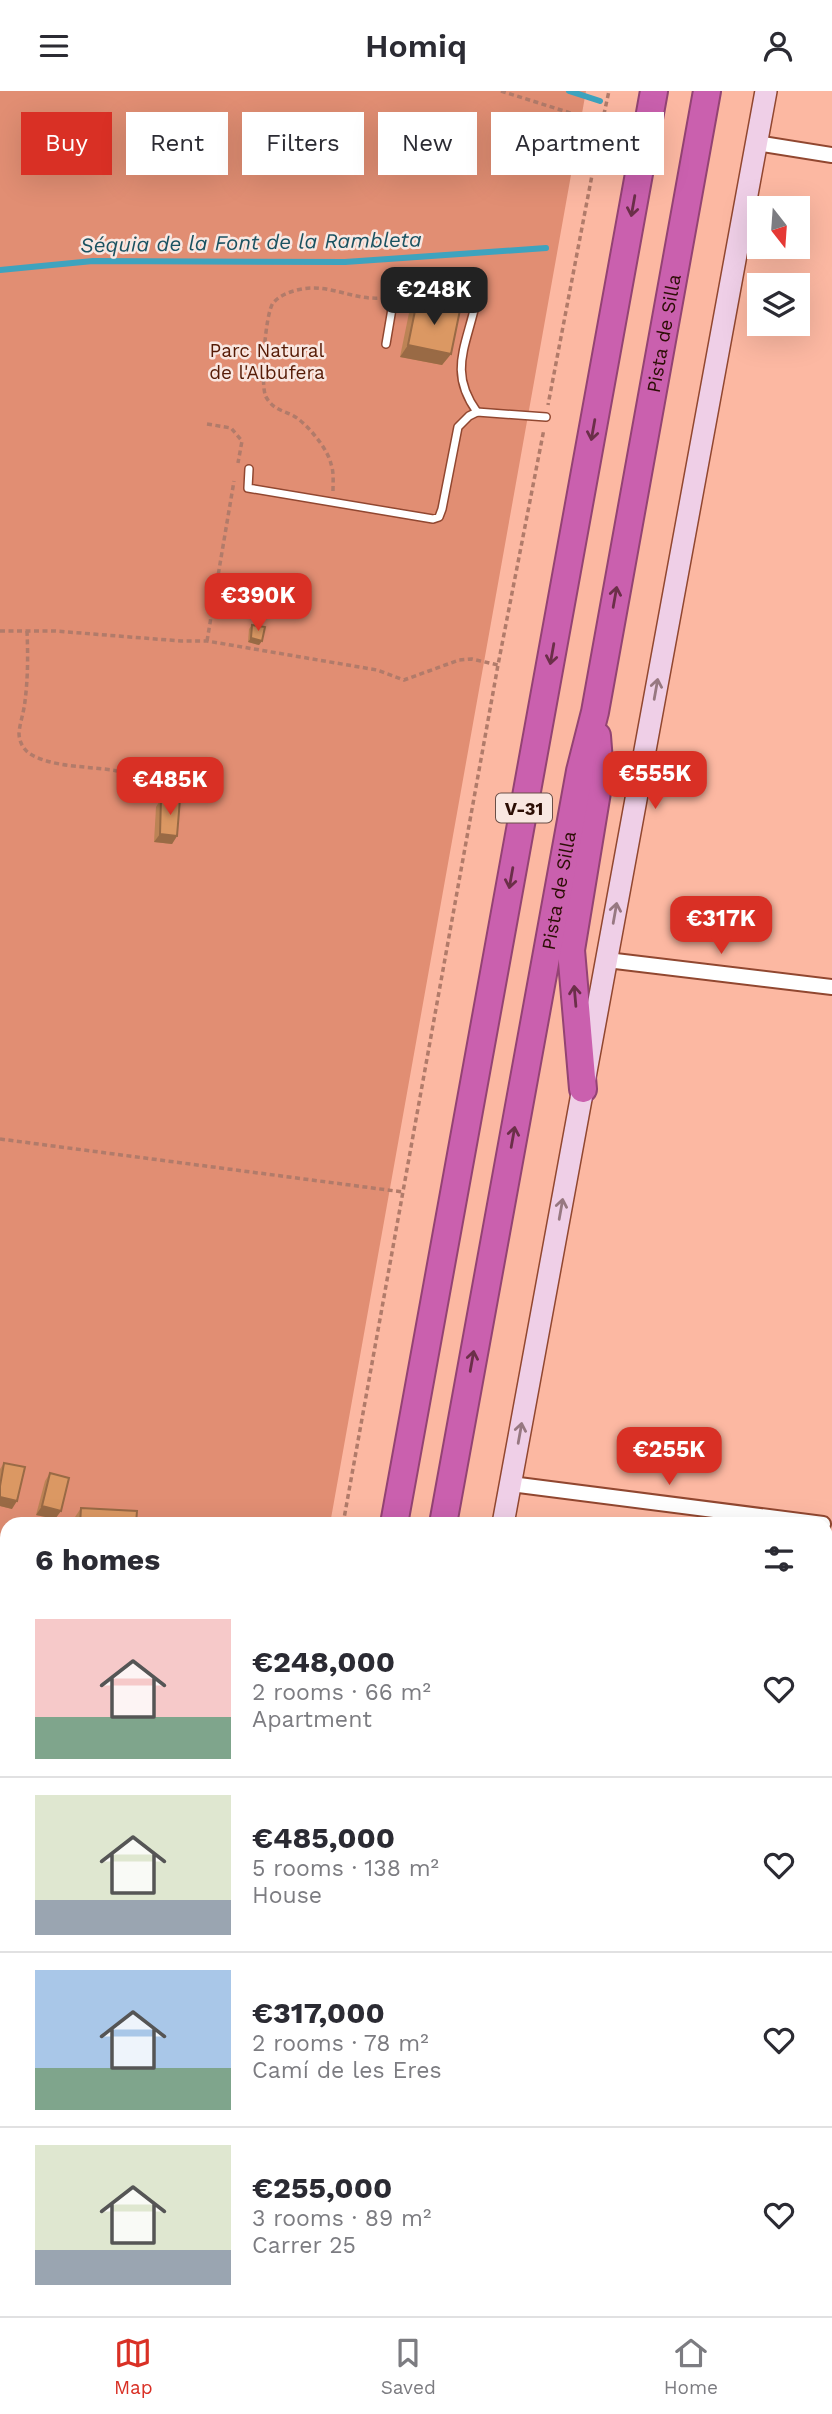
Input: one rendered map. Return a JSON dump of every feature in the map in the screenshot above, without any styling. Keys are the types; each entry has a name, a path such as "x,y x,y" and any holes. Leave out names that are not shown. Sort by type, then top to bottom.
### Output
{"highway":[{"name":"V-31","path":"395,1517 654,91"},
{"name":"Pista de Silla","path":"444,1517 578,785 595,712 707,91"},
{"path":"583,1089 571,950 600,774 595,712"}],"street":[{"path":"504,1517 766,91"},
{"path":"756,143 832,155"},
{"path":"607,960 832,987"},
{"path":"511,1484 769,1517"}],"lane":[{"path":"386,344 395,291 399,289 474,301 460,370 467,398 477,412"},
{"path":"249,470 248,488 422,519 439,517 458,427 469,416 477,412 546,417"}],"path":[{"path":"501,91 568,112"},
{"path":"605,112 609,91"},
{"path":"344,1517 498,665 593,175"},
{"path":"337,503 333,495 331,462 322,447 309,428 294,416 276,409 264,394 270,311 279,297 303,289 321,287 373,299 382,298 395,291"},
{"path":"207,424 230,428 242,441 237,465"},
{"path":"207,641 235,477"},
{"path":"0,631 55,631 207,641 377,670 404,680 419,677 459,660 471,659 498,665"},
{"path":"27,631 25,702 19,734 21,744 29,754 47,760 143,777 152,782"},
{"path":"0,1139 403,1192"}],"green space":[{"name":"Parc Natural de l'Albufera","path":"0,91 586,91 582,112 491,112 491,175 571,175 331,1517 0,1517"}],"building":[{"path":"417,301 460,310 451,354 408,345"},
{"path":"252,625 265,627 262,641 251,638"},
{"path":"161,799 180,799 177,836 160,834"},
{"path":"4,1463 25,1467 17,1501 0,1497"},
{"path":"50,1473 69,1478 61,1511 42,1506"},
{"path":"81,1508 137,1511 137,1517 80,1517"}],"waterway":[{"path":"569,91 600,101"},
{"name":"Séquia de la Font de la Rambleta","path":"0,270 93,261 345,262 546,248"}]}
